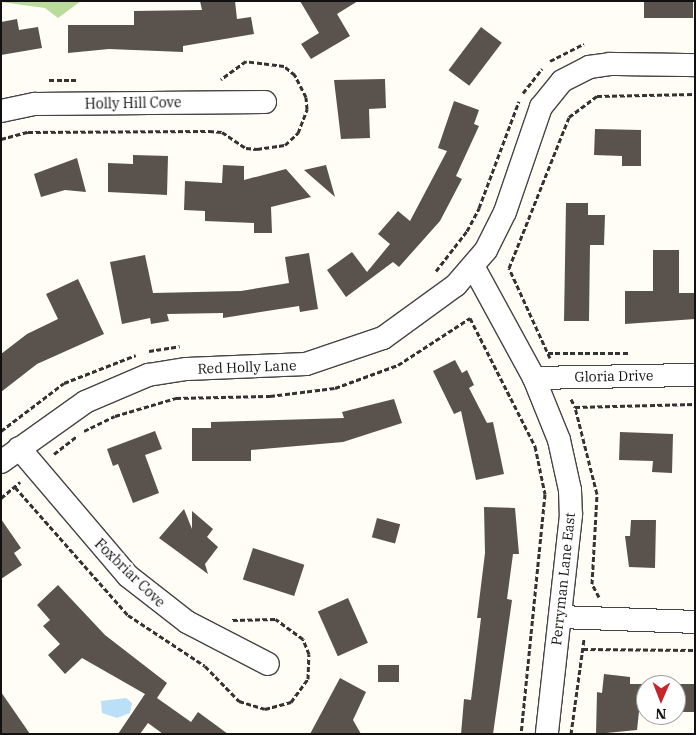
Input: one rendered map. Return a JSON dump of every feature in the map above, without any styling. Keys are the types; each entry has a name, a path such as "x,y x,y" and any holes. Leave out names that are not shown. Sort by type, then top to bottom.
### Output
{"street":[{"name":"Red Holly Lane","path":"1,462 85,402 148,375 187,369 306,364 363,348 422,314 473,266 505,212 541,107 562,81 589,67 610,64 695,65"},
{"name":"Holly Hill Cove","path":"1,111 34,104 265,102"},
{"name":"Perryman Lane East","path":"473,266 534,378 559,440 570,490 571,515 546,734"},
{"name":"Gloria Drive","path":"534,378 695,375"},
{"name":"Foxbriar Cove","path":"19,448 128,576 187,622 268,664"},
{"path":"560,617 695,622"}],"path":[{"path":"428,279 468,232 525,89 554,57 573,46 594,43"},
{"path":"571,734 588,604 596,594 592,584 597,494 575,407 559,377 509,268 566,123 580,105 597,96 695,94"},
{"path":"54,454 85,431 116,416 176,398 287,394 356,382 398,365 470,318 535,446 545,494 520,734"},
{"path":"1,431 64,383 133,356 188,345"},
{"path":"575,407 695,404"},
{"path":"1,498 15,488"},
{"path":"583,649 695,650"}],"green space":[{"path":"81,1 58,18 45,8 1,2"}],"water":[{"path":"126,698 132,703 130,713 117,718 102,713 101,701"}],"building":[{"path":"200,1 235,1 237,19 251,17 254,34 183,46 183,52 109,49 68,53 68,25 134,25 134,11 202,10"},
{"path":"300,1 358,1 337,14 350,36 311,59 301,44 319,33"},
{"path":"644,1 693,1 693,18 644,18"},
{"path":"17,19 19,30 38,27 42,48 1,55 1,22"},
{"path":"481,27 502,43 469,86 449,70"},
{"path":"385,79 386,108 369,109 370,138 341,139 334,80"},
{"path":"454,101 479,110 474,124 479,126 456,176 462,179 440,221 399,267 393,262 346,297 327,270 352,252 367,272 390,244 378,234 398,211 410,221 447,151 438,148"},
{"path":"595,129 641,130 641,166 622,166 622,156 594,155"},
{"path":"133,155 168,156 167,195 108,192 108,163 133,164"},
{"path":"77,158 86,192 65,190 41,197 34,174"},
{"path":"223,165 244,166 244,180 286,169 311,197 271,207 272,233 254,233 254,223 205,221 205,211 184,210 185,181 222,183"},
{"path":"326,165 335,197 304,170"},
{"path":"566,203 588,203 588,215 605,215 604,245 590,245 589,321 564,321"},
{"path":"653,250 679,250 679,293 695,293 695,319 625,324 625,291 653,291"},
{"path":"309,253 318,309 300,312 299,306 223,318 223,313 167,314 169,321 151,324 150,318 122,324 110,262 145,255 153,293 241,291 289,283 285,257"},
{"path":"78,279 104,334 37,364 1,392 1,354 27,334 58,319 46,294"},
{"path":"455,360 462,373 467,370 474,385 469,388 487,423 493,422 504,474 476,480 461,411 454,414 433,371"},
{"path":"394,399 402,423 343,442 251,450 251,461 192,461 192,428 211,428 211,422 344,418 342,412"},
{"path":"155,431 162,449 145,455 159,493 133,503 118,464 113,466 107,449"},
{"path":"620,432 673,434 672,473 652,472 653,461 619,460"},
{"path":"484,507 515,508 519,554 513,554 507,599 512,600 493,734 461,734 464,699 471,700 481,618 477,618 485,553"},
{"path":"184,509 192,529 192,511 213,529 207,537 218,547 205,564 208,574 159,538"},
{"path":"377,518 400,524 395,544 372,537"},
{"path":"1,519 21,548 14,553 22,565 1,579"},
{"path":"631,520 656,520 655,568 629,567 625,536 630,536"},
{"path":"253,548 304,565 294,596 243,579"},
{"path":"58,585 105,635 167,683 157,698 191,722 198,712 228,734 163,734 148,723 140,734 118,734 145,694 82,658 65,674 48,655 60,644 43,626 50,620 37,605"},
{"path":"348,598 368,643 338,656 318,611"},
{"path":"378,665 399,665 399,682 378,682"},
{"path":"604,674 630,677 630,684 636,684 637,730 596,734 597,692 602,693"},
{"path":"340,678 366,692 353,720 361,734 310,734"},
{"path":"686,684 695,684 695,712 686,712"},
{"path":"1,692 30,734 1,734"}]}
